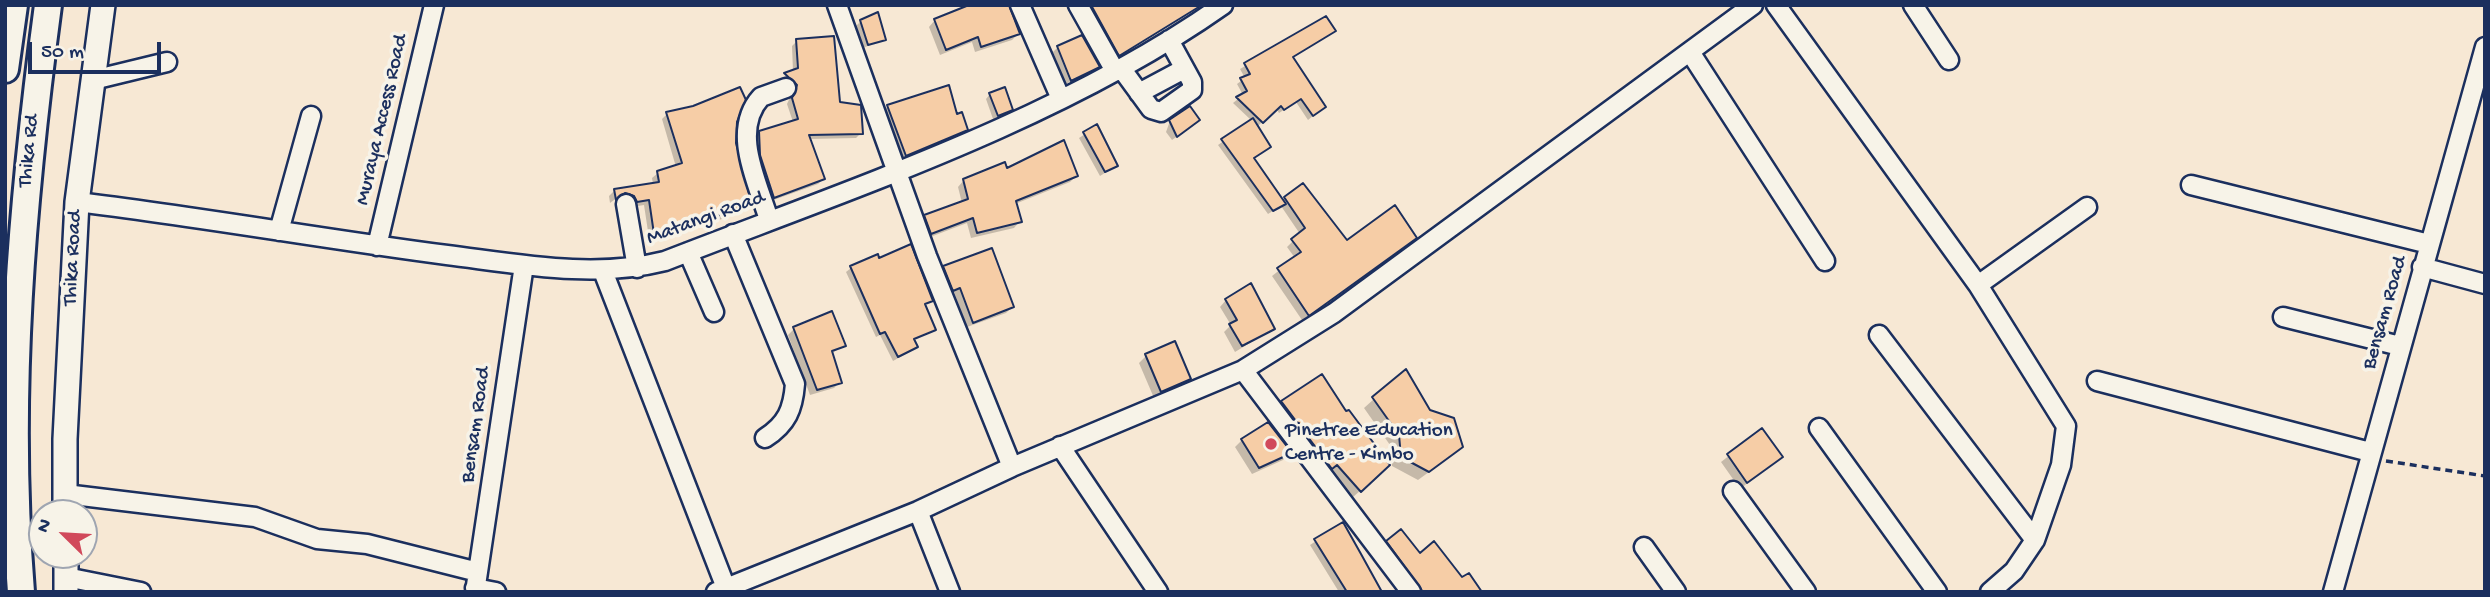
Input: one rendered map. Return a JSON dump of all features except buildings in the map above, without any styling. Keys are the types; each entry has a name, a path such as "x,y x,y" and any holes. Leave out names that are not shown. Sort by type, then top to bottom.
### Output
{"highway":[{"path":"5,69 14,5"},
{"name":"Thika Rd","path":"21,592 12,409 21,245 31,131 48,5"}],"main road":[{"name":"Thika Road","path":"65,499 65,439 77,202 103,5"}],"street":[{"name":"Muraya Access Road","path":"377,246 434,5"},
{"path":"837,5 927,256 1012,467"},
{"path":"1020,5 1061,99"},
{"path":"1078,5 1118,69 1151,109 1161,112 1192,90 1169,40"},
{"name":"Matangi Road","path":"77,202 524,265 603,271 637,268 688,252 898,170 1061,99 1169,40 1223,5"},
{"path":"603,271 721,590 918,511 1060,446 1243,370 1334,313 1753,5"},
{"path":"1776,5 1978,285 2066,426 2060,465 2035,540 2014,571 1990,592"},
{"path":"1913,5 1949,60"},
{"name":"Bensam Road","path":"2333,592 2369,455 2485,47"},
{"path":"1690,52 1825,261"},
{"path":"93,80 167,62"},
{"path":"1139,93 1184,69"},
{"path":"769,220 747,148 748,124 761,97 786,88"},
{"path":"279,231 311,117"},
{"path":"2191,185 2429,244"},
{"path":"626,204 637,268"},
{"path":"1978,285 2087,207"},
{"path":"733,234 795,384 794,406 781,428 765,438"},
{"path":"688,252 714,313"},
{"name":"Bensam Road","path":"476,584 524,265"},
{"path":"2422,267 2485,284"},
{"path":"2283,317 2400,346"},
{"path":"1880,335 2035,540"},
{"path":"1243,370 1411,592"},
{"path":"2097,381 2369,455"},
{"path":"1819,428 1937,592"},
{"path":"1060,446 1158,592"},
{"path":"1733,491 1806,592"},
{"path":"98,505 256,517 317,539 367,544 496,592"},
{"path":"918,511 950,592"},
{"path":"1644,547 1676,592"},
{"path":"66,575 141,592"}],"path":[{"path":"2369,455 2485,476"}],"place":[{"name":"Pinetree Education Centre - Kimbo","path":"1271,444"}]}
